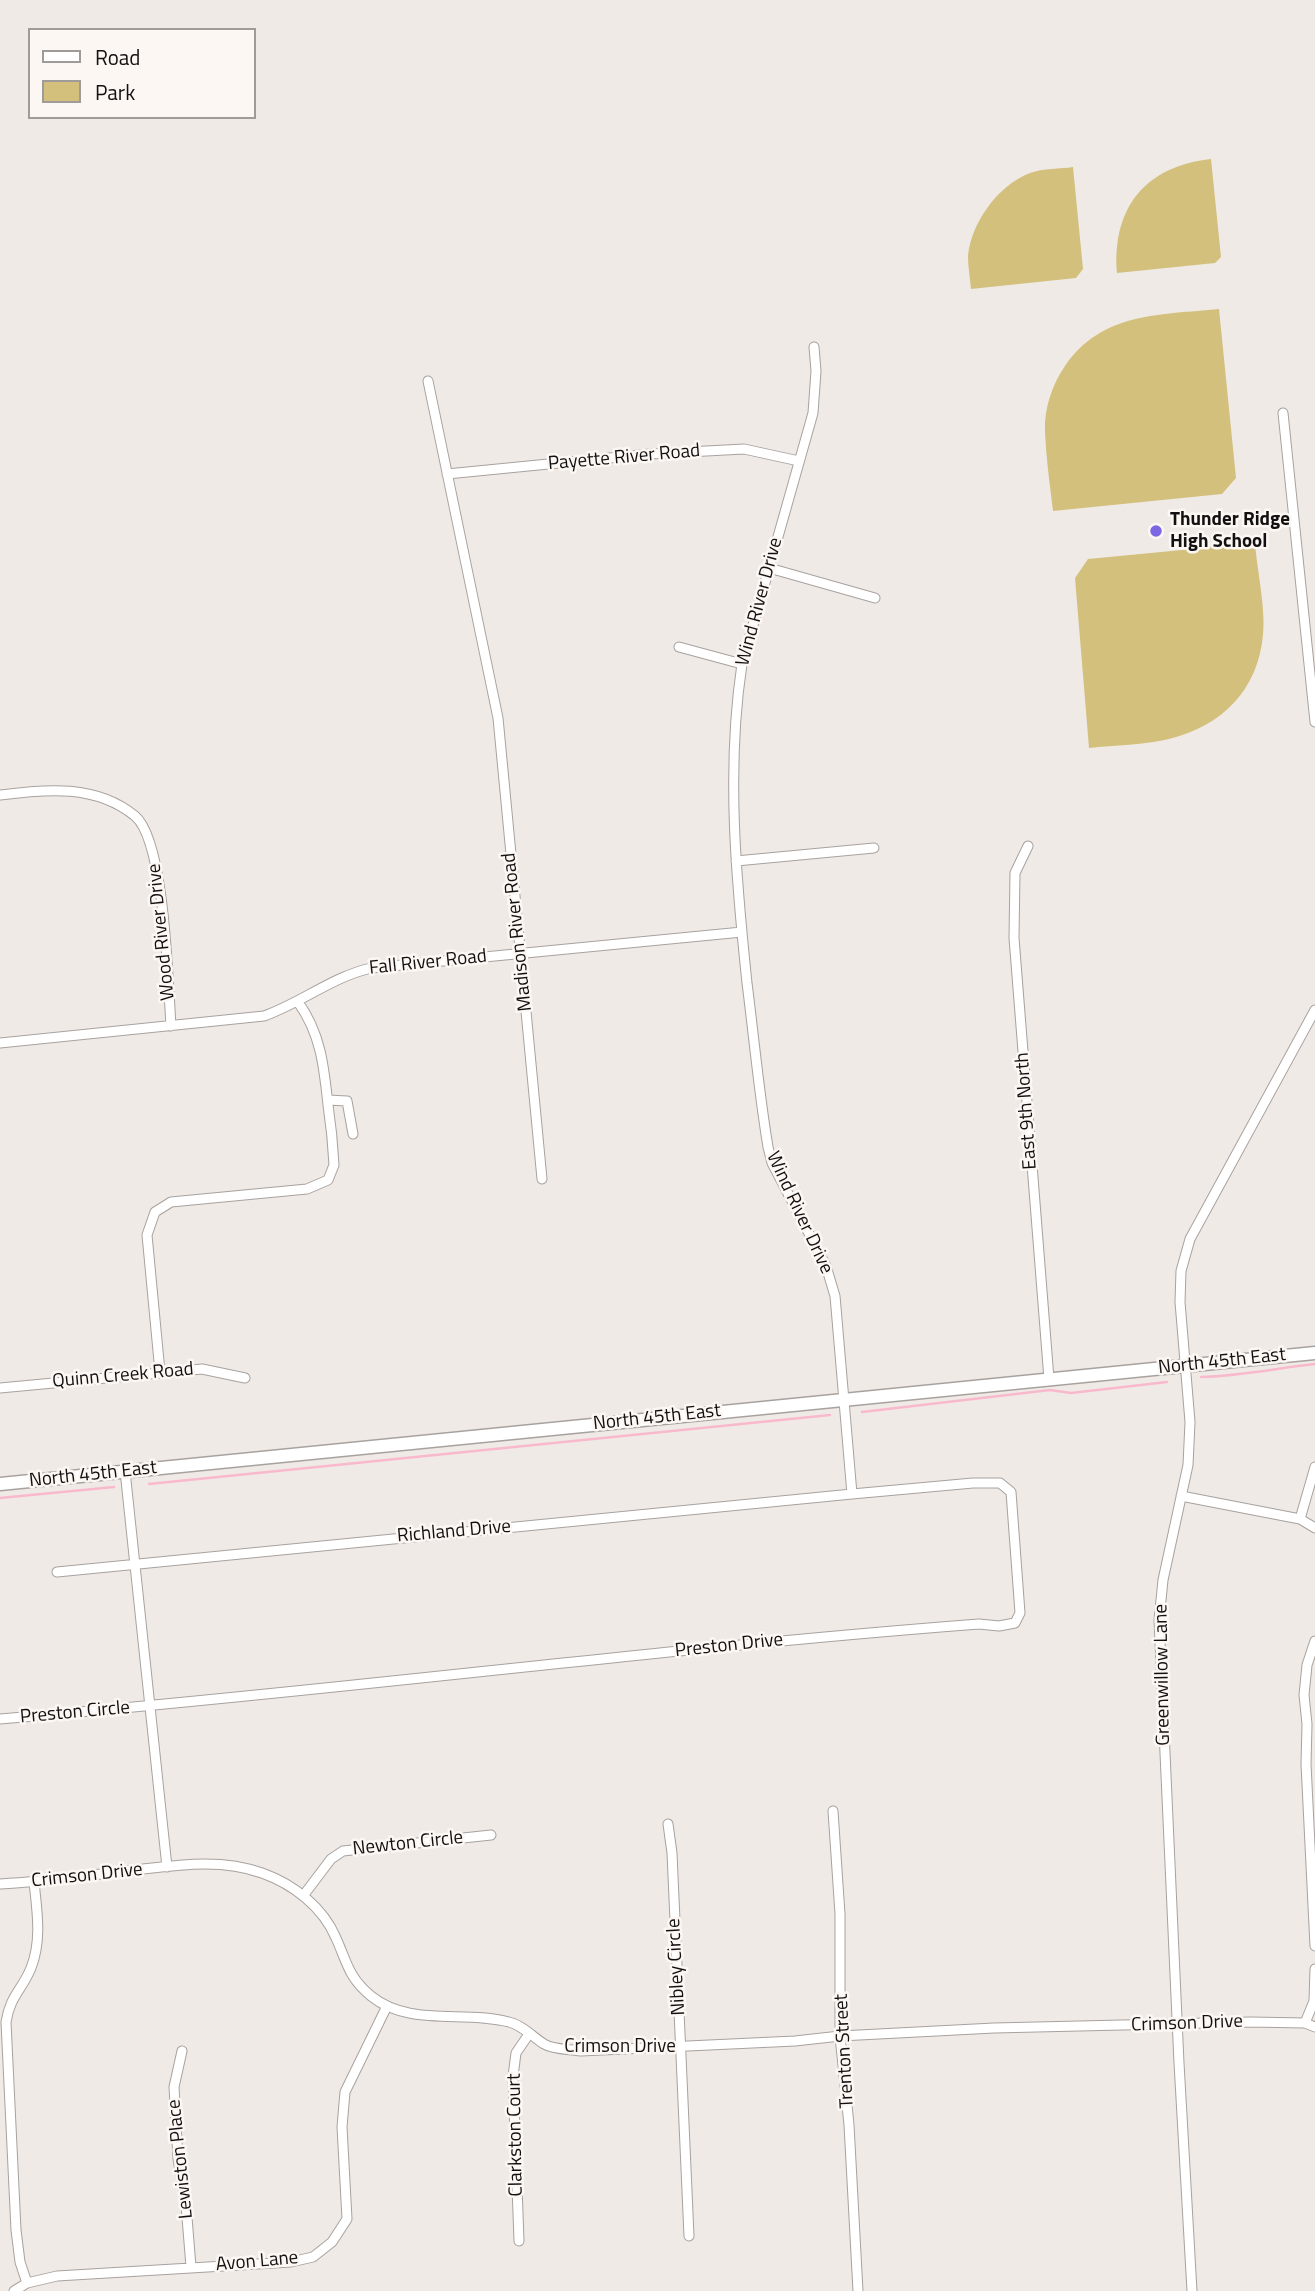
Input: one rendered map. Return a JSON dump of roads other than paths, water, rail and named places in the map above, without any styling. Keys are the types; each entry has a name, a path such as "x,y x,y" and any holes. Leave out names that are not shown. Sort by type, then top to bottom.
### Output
{"main road":[{"name":"North 45th East","path":"0,1484 1315,1353"}],"street":[{"name":"Wind River Drive","path":"814,347 816,394 813,413 742,664 736,703 736,861 768,1147 772,1163 826,1266 835,1296 852,1494"},
{"name":"Madison River Road","path":"428,381 498,718 542,1179"},
{"path":"1283,413 1315,722"},
{"name":"Payette River Road","path":"447,474 650,454 744,449 799,461"},
{"path":"769,568 875,598"},
{"path":"680,647 742,664"},
{"name":"Wood River Drive","path":"0,794 57,789 86,793 112,802 136,817 144,829 156,861 171,1026"},
{"name":"East 9th North","path":"1028,846 1015,873 1014,938 1049,1378"},
{"path":"736,861 874,848"},
{"name":"Fall River Road","path":"0,1044 264,1016 298,1002 343,977 371,968 742,932"},
{"path":"160,1372 147,1235 155,1212 171,1202 307,1189 328,1180 334,1165 319,1041 298,1002"},
{"name":"Greenwillow Lane","path":"1192,2291 1159,1620 1163,1580 1188,1465 1190,1422 1180,1302 1181,1271 1190,1239 1315,1010"},
{"path":"328,1100 347,1101 353,1134"},
{"name":"Quinn Creek Road","path":"0,1388 202,1369 245,1378"},
{"path":"1300,1519 1315,1467"},
{"path":"125,1471 137,1563 167,1867"},
{"name":"Preston Drive","path":"150,1707 844,1634 1014,1623 1020,1613 1020,1601 1011,1492 1000,1483 852,1494"},
{"name":"Richland Drive","path":"57,1572 852,1494"},
{"path":"1181,1496 1300,1519 1315,1528"},
{"path":"1315,1640 1304,1685 1311,1723 1306,1764 1315,1946"},
{"name":"Preston Circle","path":"0,1719 150,1707"},
{"name":"Trenton Street","path":"833,1811 840,1914 840,2036 849,2125 858,2291"},
{"name":"Nibley Circle","path":"668,1824 672,1853 689,2236"},
{"name":"Newton Circle","path":"303,1896 331,1859 343,1851 491,1835"},
{"name":"Crimson Drive","path":"0,1884 192,1864 232,1865 263,1874 303,1896 315,1906 335,1935 349,1973 370,1995 387,2006 404,2012 512,2022 547,2046 580,2051 995,2028 1250,2022 1310,2025"},
{"path":"27,2283 20,2262 16,2230 6,2022 8,2005 30,1970 37,1950 34,1882"},
{"path":"1310,2025 1315,1969"},
{"name":"Avon Lane","path":"14,2291 27,2283 57,2276 291,2262 313,2257 332,2242 347,2219 342,2127 345,2092 387,2006"},
{"name":"Clarkston Court","path":"519,2241 513,2076 516,2053 530,2034"},
{"name":"Lewiston Place","path":"182,2051 174,2087 178,2160 186,2205 191,2267"}],"waterway":[{"path":"1201,1377 1315,1364"},
{"path":"862,1412 1050,1390 1071,1393 1167,1382"},
{"path":"149,1484 830,1415"},
{"path":"0,1498 114,1487"}],"place":[{"name":"Thunder Ridge High School","path":"1156,531"}]}
